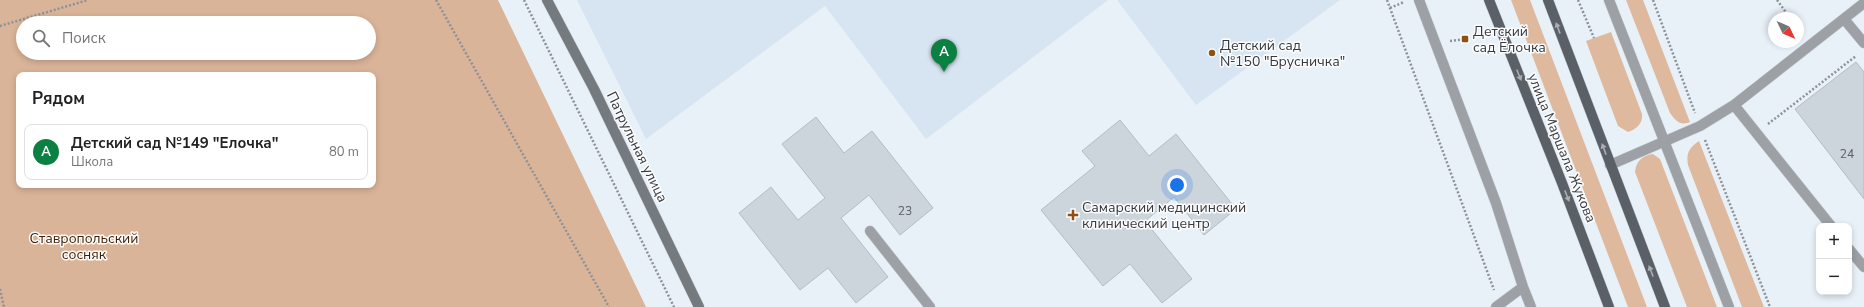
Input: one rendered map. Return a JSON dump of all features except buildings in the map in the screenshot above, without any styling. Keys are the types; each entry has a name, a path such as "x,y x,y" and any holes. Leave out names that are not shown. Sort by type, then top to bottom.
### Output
{"main road":[{"name":"улица Маршала Жукова","path":"1489,0 1562,183 1609,307"},
{"path":"1548,0 1665,307"}],"street":[{"name":"Патрульная улица","path":"547,0 594,89 699,307"},
{"path":"1419,0 1496,202 1531,307"},
{"path":"1609,0 1729,307"},
{"path":"1610,165 1700,126 1734,106 1864,3"},
{"path":"1844,19 1864,43"},
{"path":"1734,106 1829,223"},
{"path":"870,231 930,307"},
{"path":"1852,253 1864,267"},
{"path":"1498,306 1523,286"}],"path":[{"path":"34,16 88,0"},
{"path":"436,0 609,307"},
{"path":"524,0 674,307"},
{"path":"1387,0 1498,306"},
{"path":"1390,8 1408,0"},
{"path":"1578,0 1594,38"},
{"path":"1652,0 1770,307"},
{"path":"1776,0 1785,12"},
{"path":"0,26 16,21"},
{"path":"1757,134 1858,55"},
{"path":"0,289 4,307"}],"shaded area":[{"path":"577,0 1108,0 926,139 825,6 646,139"},
{"name":"Детский сад №150 \"Брусничка\"","path":"1117,0 1340,0 1196,105"},
{"path":"1511,0 1530,0 1647,307 1628,307"},
{"path":"1626,0 1643,0 1690,122 1678,122 1670,113"},
{"path":"1611,32 1642,114 1642,120 1639,125 1628,132 1618,126 1586,41"},
{"path":"1699,141 1764,307 1742,307 1688,165 1687,157 1689,151"},
{"path":"1653,154 1660,159 1717,307 1687,307 1635,172 1638,162 1643,157"}],"green space":[{"name":"Ставропольский сосняк","path":"0,0 498,0 646,307 0,307"}],"place":[{"name":"Детский сад Ёлочка","path":"1465,39"},
{"name":"Детский сад №150 \"Брусничка\"","path":"1212,53"},
{"name":"Детский сад №149 \"Елочка\"","path":"944,72"},
{"name":"Самарский медицинский клинический центр","path":"1073,215"}]}
